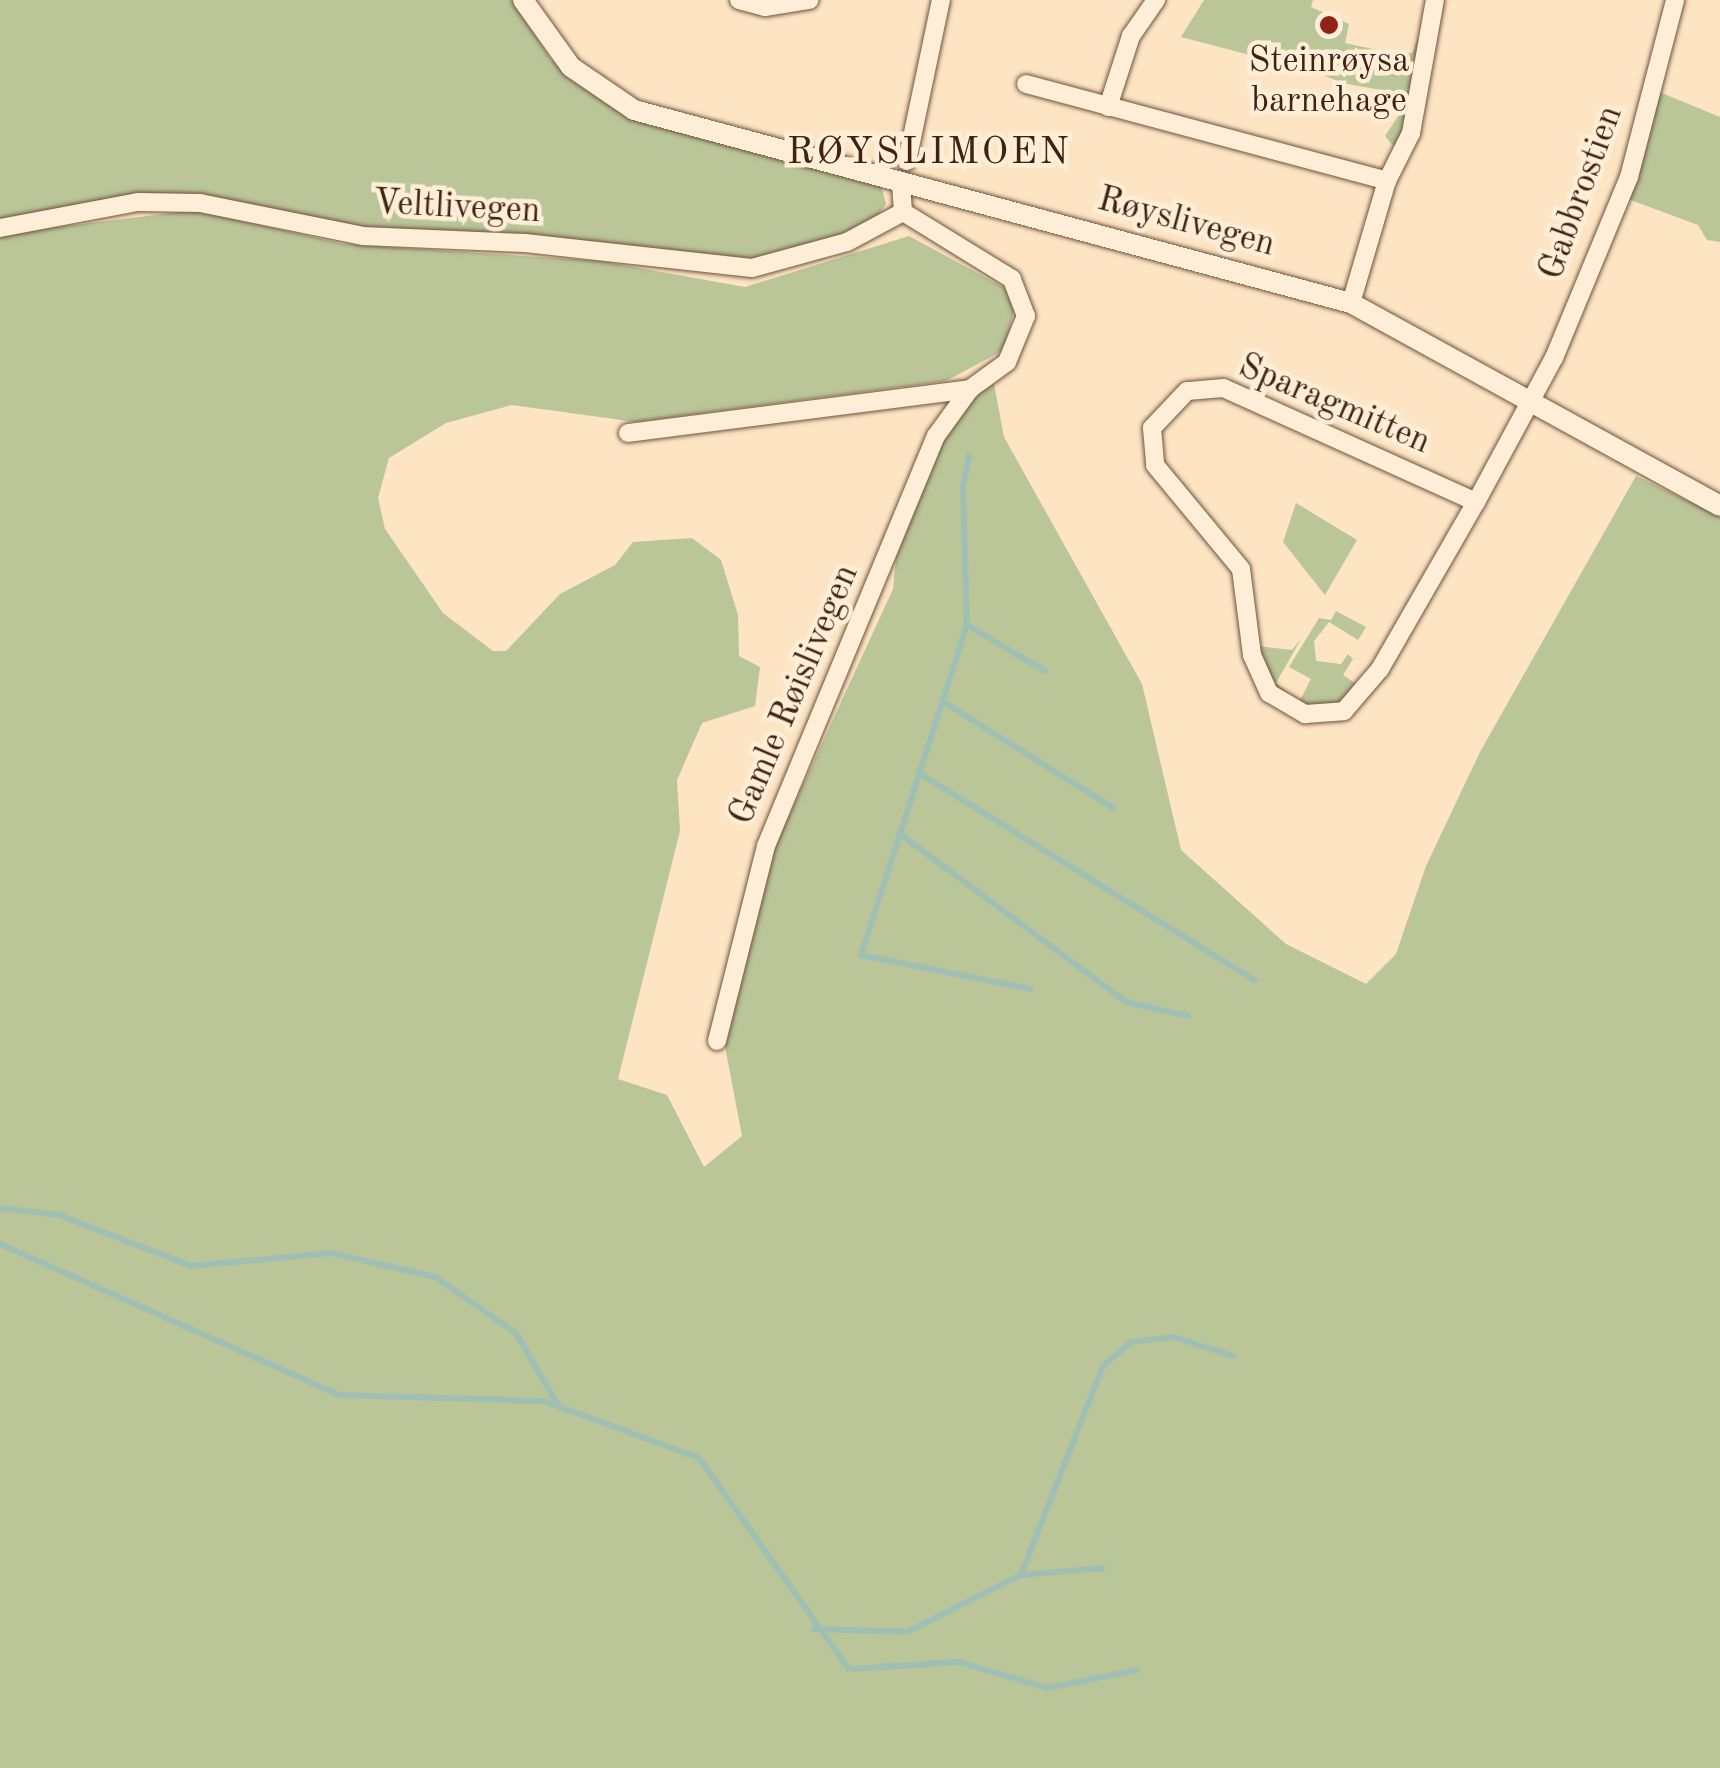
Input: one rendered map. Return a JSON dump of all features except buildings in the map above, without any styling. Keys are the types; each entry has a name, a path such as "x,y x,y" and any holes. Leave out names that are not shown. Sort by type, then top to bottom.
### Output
{"street":[{"name":"Røyslivegen","path":"523,0 571,67 634,110 904,171 1351,302 1720,506"},
{"path":"739,0 765,7 809,0"},
{"path":"903,212 904,171 941,0"},
{"path":"1108,106 1132,36 1156,0"},
{"path":"1351,302 1387,181 1412,132 1435,0"},
{"name":"Gabbrostien","path":"1532,402 1629,177 1676,0"},
{"path":"1026,84 1387,181"},
{"name":"Veltlivegen","path":"0,228 138,202 200,202 363,236 525,243 752,268 847,242 903,212"},
{"name":"Gamle Røislivegen","path":"717,1041 766,846 824,722 936,436 970,389 1016,349 1023,298 995,265 926,233 903,212"},
{"name":"Sparagmitten","path":"1476,502 1223,388 1187,392 1152,428 1155,465 1240,569 1258,673 1280,702 1305,714 1332,716 1356,702 1476,502 1532,402"},
{"path":"628,433 970,389"}],"green space":[{"path":"0,0 512,0 551,60 606,103 670,130 881,186 886,204 870,226 754,263 381,231 213,198 0,222"},
{"path":"1204,0 1313,0 1311,7 1349,24 1345,43 1396,54 1412,53 1421,30 1409,125 1395,148 1385,136 1401,112 1387,91 1342,83 1318,73 1319,65 1294,59 1292,66 1181,37"},
{"path":"1657,91 1720,117 1720,242 1707,240 1698,225 1628,199"},
{"path":"196,210 343,244 600,261 745,287 909,236 1005,288 1014,310 1004,350 946,381 636,422 512,405 446,423 389,458 378,498 385,529 443,613 493,651 506,651 560,594 615,565 633,542 692,538 721,560 738,615 739,656 760,667 755,706 702,723 677,780 680,831 618,1079 667,1095 704,1167 742,1136 724,1041 763,872 893,589 896,558 945,431 969,399 994,384 1004,437 1142,684 1181,850 1286,944 1366,984 1396,954 1426,866 1480,752 1636,476 1720,516 1720,1768 0,1768 0,234"},
{"path":"1296,503 1357,540 1325,595 1283,542"},
{"path":"1336,611 1366,627 1358,640 1329,622 1314,641 1316,661 1341,664 1348,654 1353,659 1343,675 1358,685 1379,659 1342,706 1317,711 1299,702 1311,679 1289,667 1319,618 1331,620"},
{"path":"1301,639 1276,683 1298,701 1274,689 1257,646 1292,650"}],"waterway":[{"path":"969,456 963,486 967,625 861,955 1031,989"},
{"path":"967,625 1045,671"},
{"path":"942,701 1113,808"},
{"path":"919,773 1254,980"},
{"path":"900,834 1126,1002 1188,1016"},
{"path":"0,1208 59,1215 191,1266 331,1253 435,1277 516,1333 558,1405"},
{"path":"0,1244 339,1395 544,1401 699,1458 849,1669 959,1662 1047,1688 1137,1670"},
{"path":"814,1629 907,1632 1021,1575 1103,1366 1132,1342 1174,1337 1233,1356"},
{"path":"1021,1575 1103,1568"}],"place":[{"name":"Steinrøysa barnehage","path":"1329,25"}],"district":[{"name":"RØYSLIMOEN","path":"929,154"}]}
